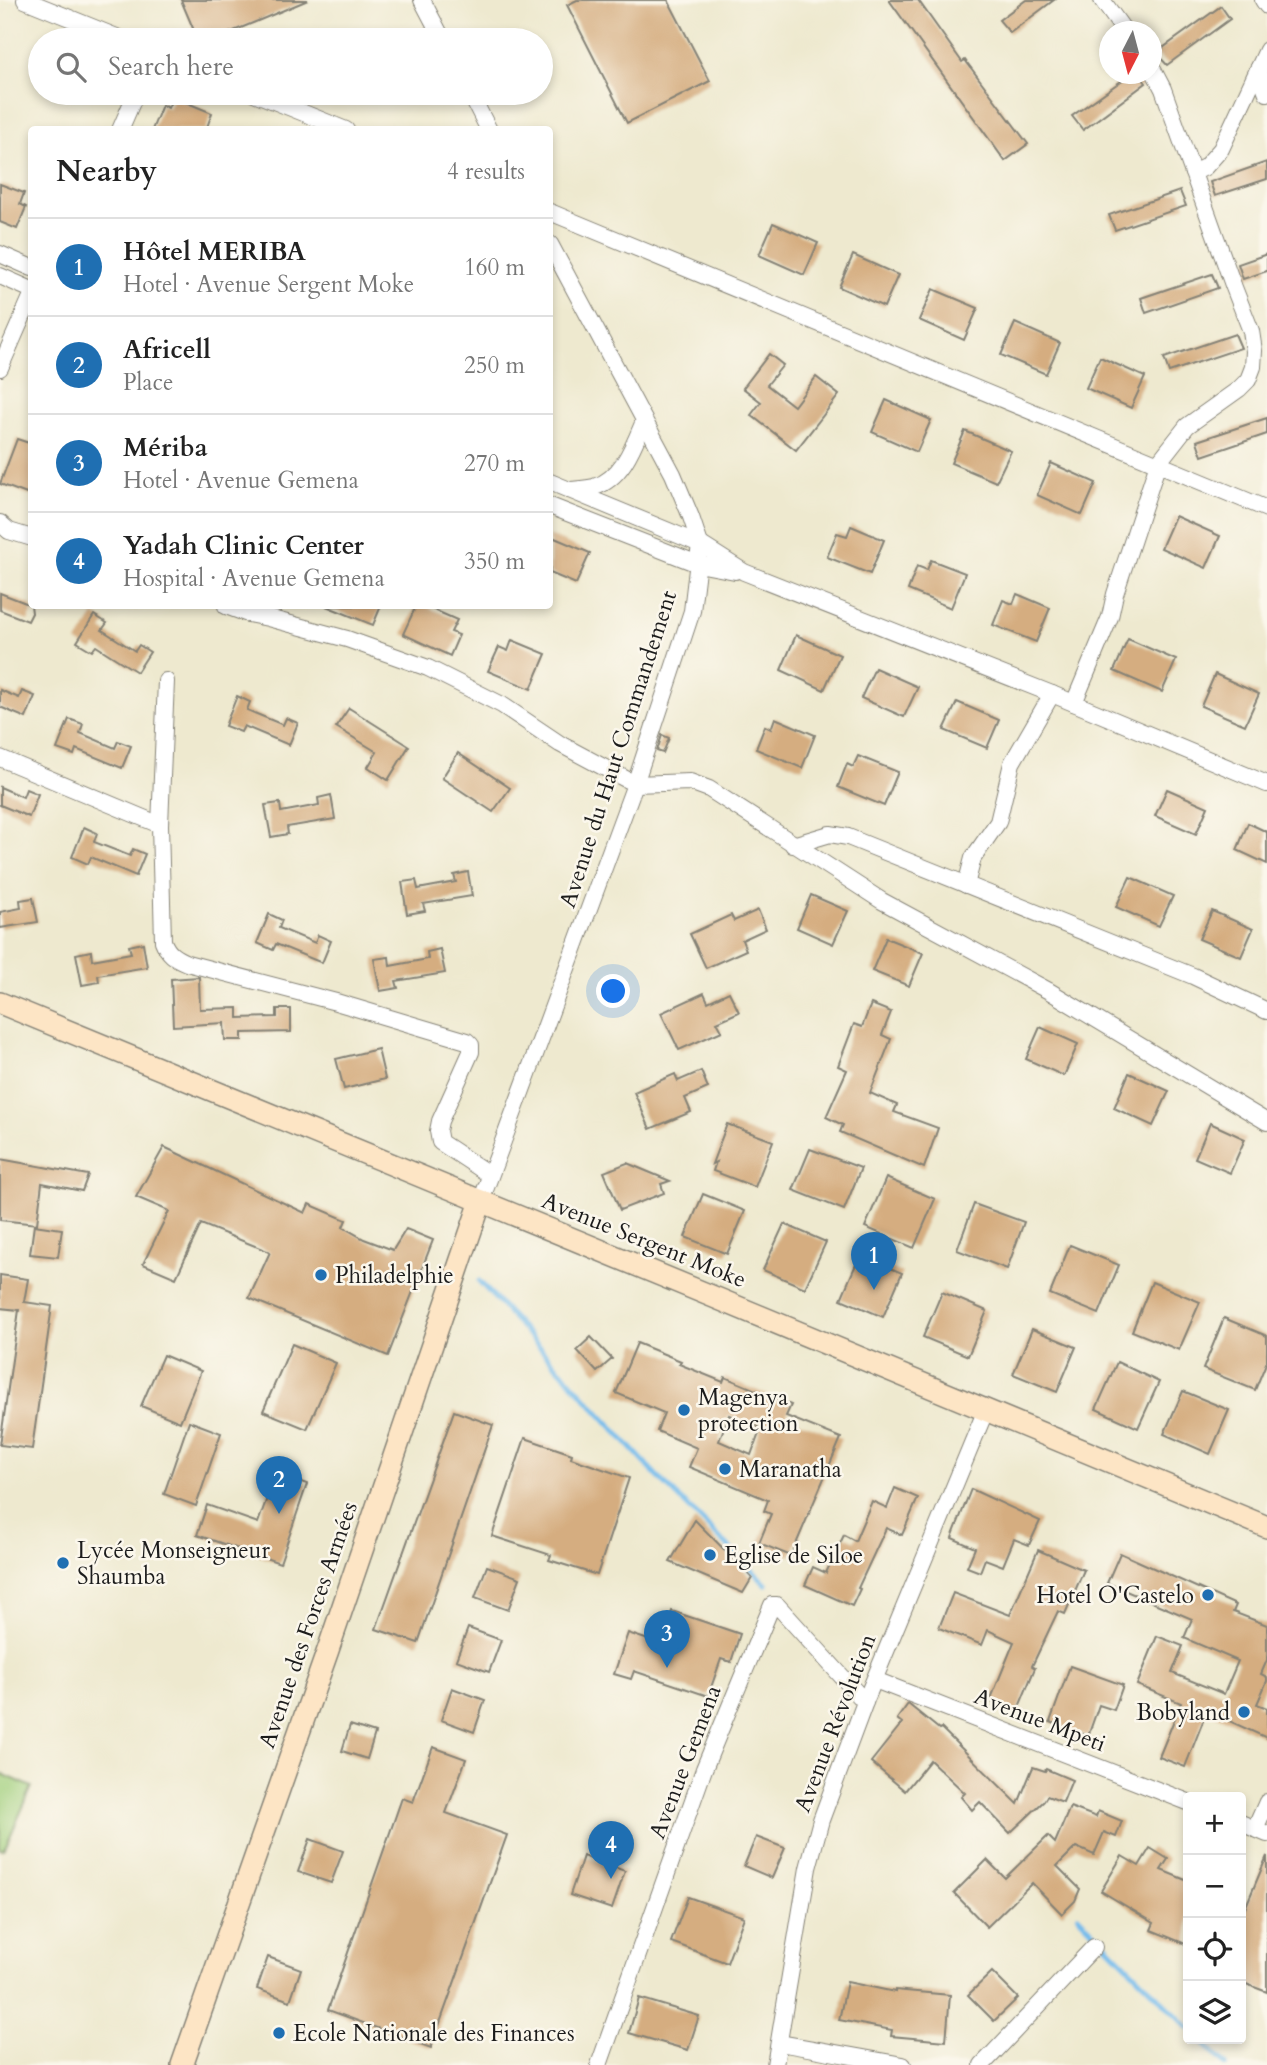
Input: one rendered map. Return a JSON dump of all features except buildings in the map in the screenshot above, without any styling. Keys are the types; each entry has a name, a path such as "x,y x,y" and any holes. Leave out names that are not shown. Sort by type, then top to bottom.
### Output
{"main road":[{"name":"Avenue Sergent Moke","path":"0,1003 1267,1527"},
{"name":"Avenue des Forces Armées","path":"182,2065 328,1650 481,1201"}],"street":[{"path":"25,0 94,28"},
{"path":"422,0 437,28"},
{"path":"1102,0 1117,21"},
{"path":"1263,0 1267,6"},
{"path":"1193,173 1205,167 1221,149 1267,50"},
{"path":"1258,69 1267,93"},
{"path":"1073,704 1110,617 1158,463 1187,426 1248,380 1253,368 1251,331 1160,84"},
{"path":"122,126 131,105"},
{"path":"284,105 336,126"},
{"path":"476,105 487,126"},
{"path":"553,213 1267,509"},
{"name":"Avenue du Haut Commandement","path":"481,1201 635,784 692,611 700,544 673,474 553,250"},
{"path":"0,254 28,266"},
{"path":"0,276 28,288"},
{"path":"0,369 28,304"},
{"path":"1254,351 1267,365"},
{"path":"571,490 596,486 619,468 632,451 644,421"},
{"path":"553,483 700,544 744,572 1052,694 1267,784"},
{"path":"553,507 698,564 744,572"},
{"path":"0,523 9,531 28,537"},
{"path":"234,609 347,639 428,668 502,705 560,744 635,784 690,782 709,789 882,901 1049,991 1267,1122"},
{"path":"166,681 160,825 163,941 166,950 174,958 187,963 336,1002 467,1041 471,1045 471,1052 440,1121 438,1132 440,1142 490,1175"},
{"path":"966,885 973,858 998,822 1012,762 1052,694"},
{"path":"0,758 160,825"},
{"path":"793,845 830,834 840,835 1193,976 1267,1011"},
{"name":"Avenue Révolution","path":"775,2065 814,1842 865,1702 985,1412"},
{"name":"Avenue Gemena","path":"599,2065 704,1769 772,1605 776,1605 865,1702"},
{"name":"Avenue Mpeti","path":"875,1679 1183,1800"},
{"path":"1254,1829 1267,1801"},
{"path":"982,2065 1094,1947"},
{"path":"780,2043 903,2065"}],"green space":[{"path":"0,1773 32,1787 4,1850 0,1849"}],"waterway":[{"path":"479,1281 656,1475 766,1584"},
{"path":"1078,1916 1183,2022"},
{"path":"1205,2044 1226,2065"}],"place":[{"name":"Philadelphie","path":"321,1275"},
{"name":"Hôtel MERIBA","path":"874,1290"},
{"name":"Magenya protection","path":"684,1410"},
{"name":"Maranatha","path":"725,1469"},
{"name":"Africell","path":"279,1514"},
{"name":"Eglise de Siloe","path":"710,1555"},
{"name":"Lycée Monseigneur Shaumba","path":"63,1563"},
{"name":"Hotel O'Castelo","path":"1208,1595"},
{"name":"Mériba","path":"667,1668"},
{"name":"Bobyland","path":"1244,1712"},
{"name":"Yadah Clinic Center","path":"611,1879"},
{"name":"Ecole Nationale des Finances","path":"279,2033"}]}
